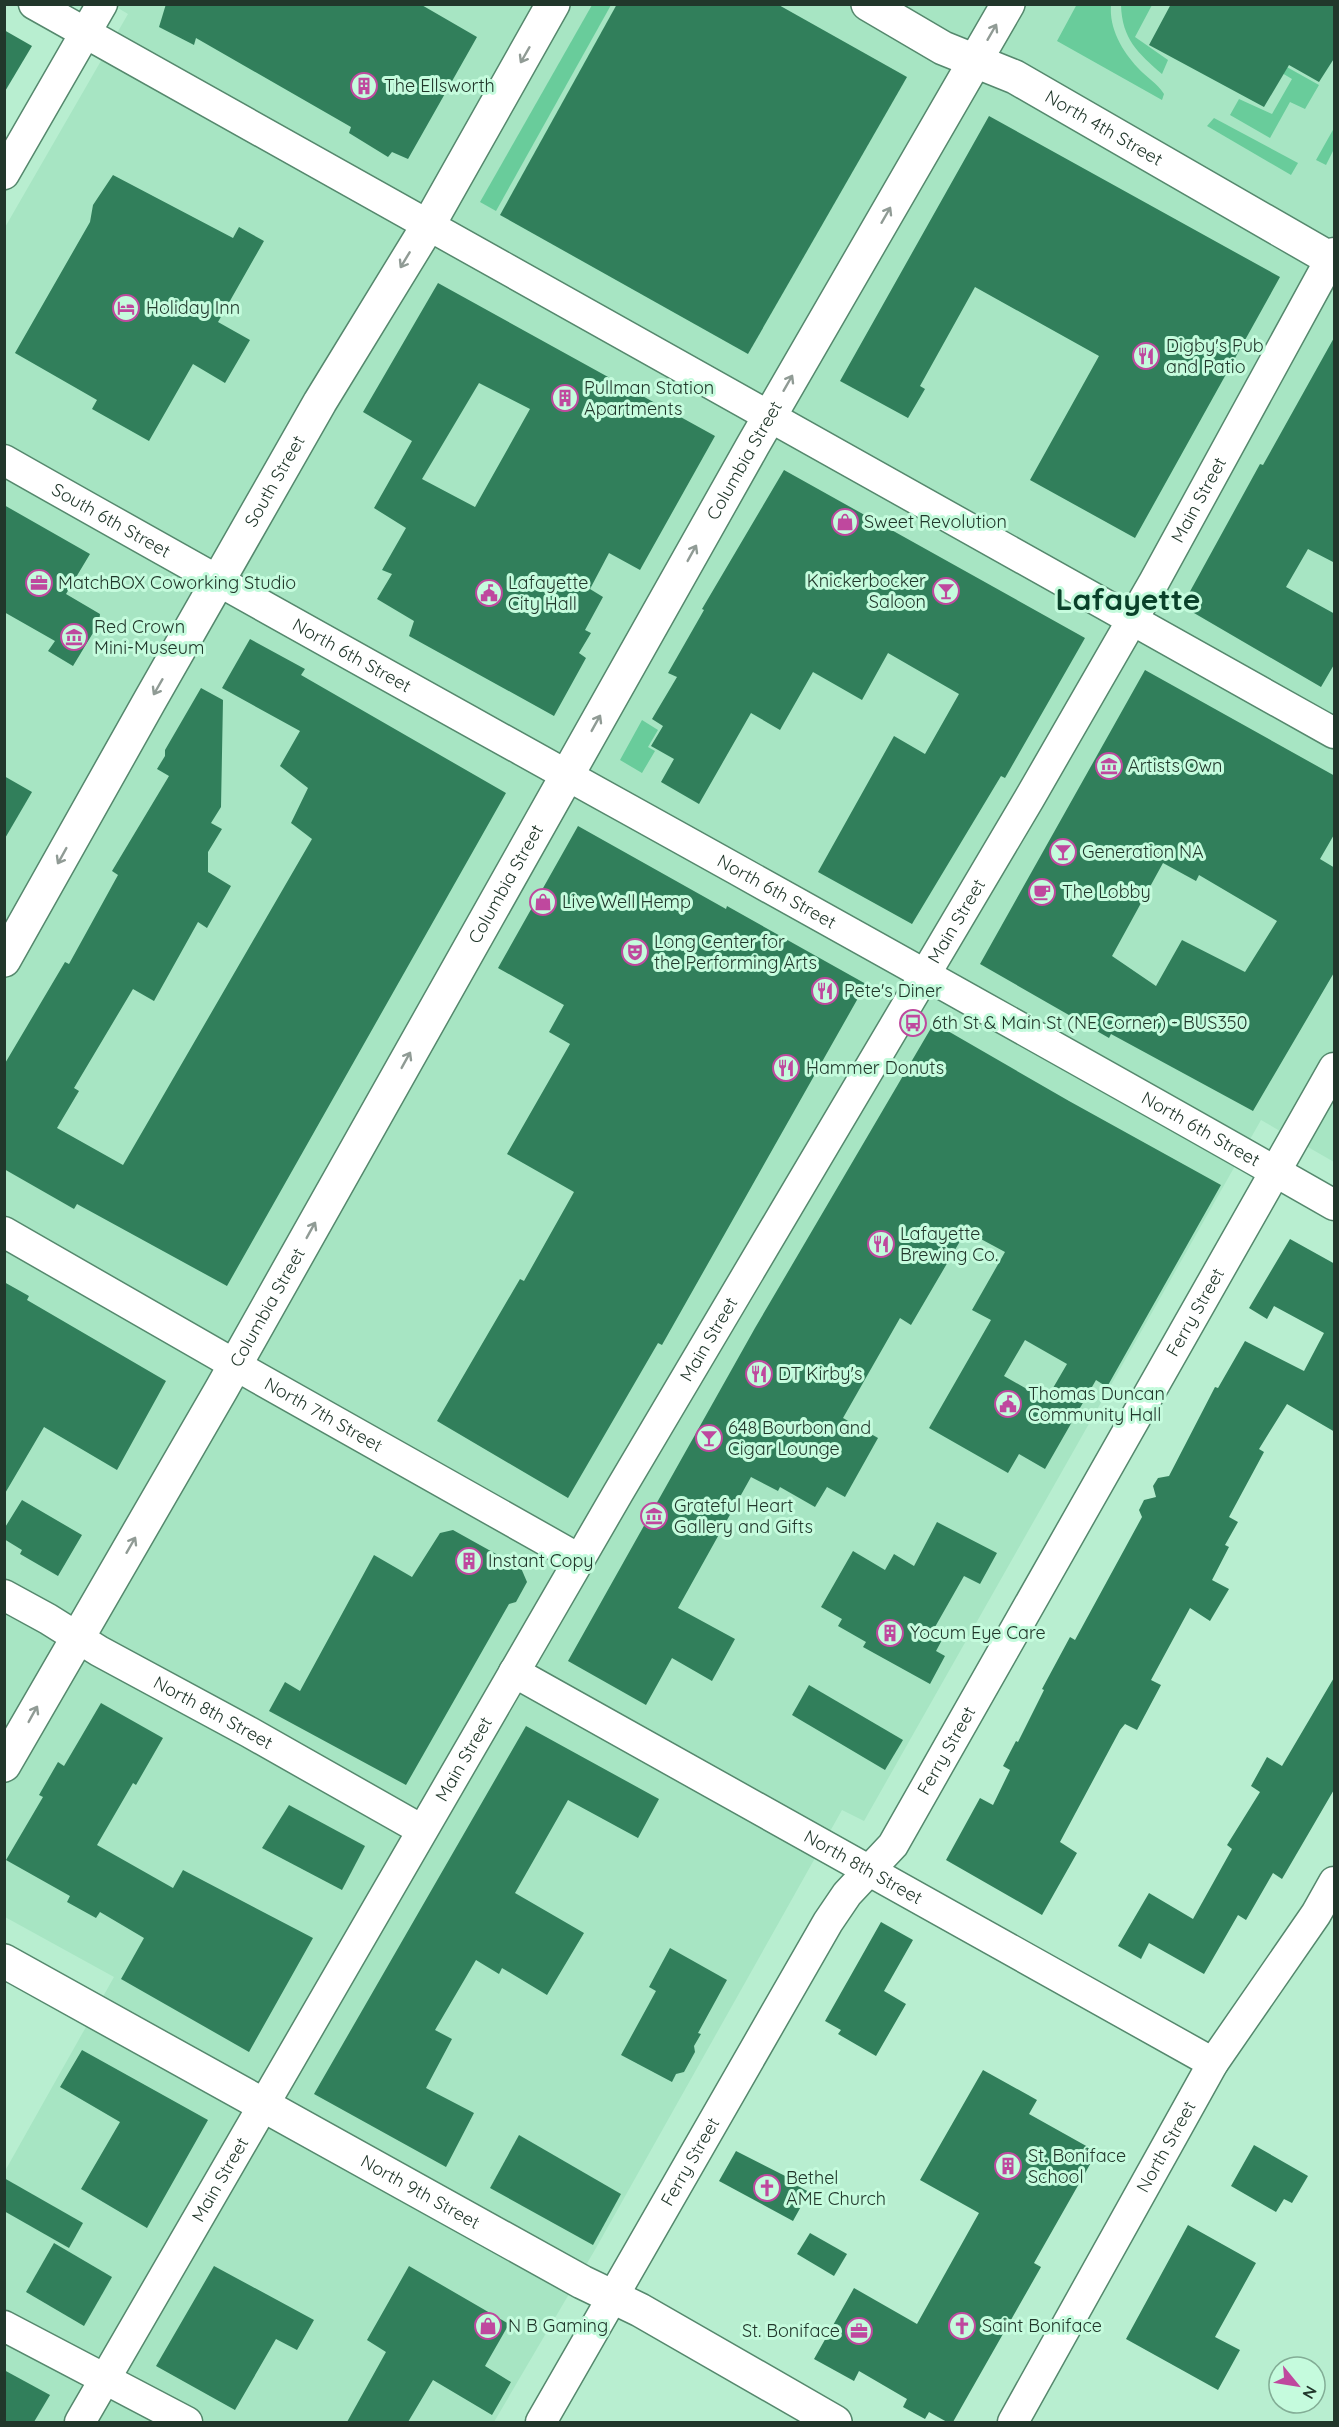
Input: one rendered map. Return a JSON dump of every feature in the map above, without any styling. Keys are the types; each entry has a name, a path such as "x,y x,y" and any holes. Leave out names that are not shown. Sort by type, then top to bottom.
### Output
{"main road":[{"name":"South Street","path":"4,960 345,358 429,224 553,4"},
{"name":"North 4th Street","path":"868,4 943,48 1015,77 1333,257"},
{"name":"Columbia Street","path":"4,1765 235,1365 770,416 1008,4"},
{"name":"North 9th Street","path":"4,1961 262,2106 582,2282 614,2297 835,2422"}],"street":[{"path":"34,4 1335,733"},
{"path":"4,174 102,4"},
{"name":"Main Street","path":"80,2422 579,1559 768,1237 927,974 1132,618 1333,257"},
{"name":"South 6th Street","path":"4,460 218,581"},
{"name":"North 6th Street","path":"218,581 927,974 1335,1205"},
{"name":"Ferry Street","path":"541,2422 828,1922 842,1900 893,1845 1335,1068"},
{"name":"North 7th Street","path":"4,1232 579,1559"},
{"name":"North 8th Street","path":"4,1594 422,1830"},
{"name":"North 8th Street","path":"513,1672 1213,2063"},
{"name":"North Street","path":"1013,2422 1213,2063 1316,1914 1335,1882"},
{"path":"4,2326 187,2422"}],"shaded area":[{"path":"1077,4 1111,5 1114,31 1122,47 1138,68 1161,90 1164,94 1162,100 1057,41"},
{"path":"113,5 1334,5 1334,1162 1261,1120 864,1821 842,1810 596,2248 494,2422 5,2422 5,2171 114,1977 5,1917 4,229 128,14"},
{"path":"592,5 611,5 496,211 480,202"},
{"path":"1121,5 1152,5 1135,37 1168,60 1162,74 1139,52 1128,36 1124,27"},
{"path":"1276,61 1319,85 1305,109 1290,102 1270,138 1230,115 1239,99 1272,114 1292,79 1272,67"},
{"path":"1214,118 1298,163 1291,175 1207,126"},
{"path":"1334,128 1334,149 1326,165 1316,160"},
{"path":"642,720 658,730 648,747 655,751 642,773 620,760"}],"building":[{"name":"The Ellsworth","path":"166,4 420,4 477,37 408,159 392,152 388,157 349,133 351,127 196,38 194,45 159,27"},
{"path":"617,4 777,4 907,77 748,354 500,215"},
{"path":"1171,4 1335,4 1335,57 1319,82 1289,65 1264,107 1149,45"},
{"path":"4,30 32,46 4,93"},
{"path":"989,116 1280,277 1135,538 1030,480 1099,356 975,287 920,386 925,389 908,418 840,381"},
{"name":"Holiday Inn","path":"113,175 233,238 239,227 264,241 218,322 250,340 225,383 193,364 149,441 92,409 97,400 15,353 90,222 93,205"},
{"path":"438,283 715,436 640,570 609,553 590,589 603,597 585,630 591,633 579,653 586,658 554,716 409,636 414,621 377,599 392,574 382,570 406,528 374,508 412,441 363,412","holes":["479,383 530,409 475,507 422,479"]},
{"path":"1335,336 1335,563 1308,549 1286,587 1335,614 1335,663 1321,687 1182,606 1260,464 1263,465"},
{"path":"784,470 1085,638 1005,778 1001,776 912,924 818,872 894,736 925,754 959,694 888,653 862,700 813,672 780,730 751,713 699,804 661,782 674,759 651,746 663,726 652,719 677,677 668,673 704,610 702,609"},
{"name":"MatchBOX Coworking Studio","path":"4,505 90,554 66,594 100,614 99,623 73,666 48,651 55,641 4,612"},
{"path":"250,639 305,669 301,675 506,793 227,1286 77,1204 74,1209 4,1169 4,1065 65,962 69,964 118,875 112,871 169,776 157,769 165,756 165,750 201,688 223,700 221,807 211,823 222,829 208,852 208,872 231,886 207,928 198,922 154,1001 133,989 74,1088 79,1091 57,1128 123,1165 312,839 291,823 308,788 280,766 300,731 222,688"},
{"path":"1145,670 1335,776 1335,833 1320,859 1335,868 1335,971 1253,1111 1111,1034 1109,1038 980,964","holes":["1163,863 1196,881 1199,875 1277,921 1245,972 1182,940 1156,986 1112,956"]},
{"path":"4,776 32,792 4,840"},
{"path":"578,826 866,984 662,1345 658,1343 568,1498 437,1421 520,1279 524,1281 574,1192 507,1154 570,1044 549,1032 564,1005 498,968"},
{"path":"934,1023 1221,1185 1107,1387 1096,1380 1045,1469 1019,1454 1008,1473 929,1428 991,1320 972,1310 1005,1252 966,1231 911,1325 900,1318 843,1418 878,1438 845,1497 827,1487 815,1507 780,1487 778,1491 751,1477 678,1608 735,1639 712,1681 672,1658 646,1705 568,1661 755,1328","holes":["1025,1340 1067,1364 1046,1400 1004,1376"]},
{"path":"1290,1239 1335,1264 1335,1432 1287,1404 1259,1449 1264,1452 1229,1517 1238,1522 1225,1545 1229,1547 1212,1580 1229,1589 1210,1621 1190,1608 1151,1680 1161,1685 1137,1730 1125,1724 1120,1730 1060,1842 1077,1853 1042,1915 946,1860 980,1798 993,1805 1010,1770 1003,1766 1016,1741 1018,1742 1044,1690 1042,1689 1070,1637 1075,1640 1142,1517 1139,1510 1144,1500 1156,1497 1153,1486 1158,1478 1169,1476 1215,1387 1218,1388 1245,1341 1304,1371 1324,1333 1274,1306 1267,1319 1249,1308"},
{"path":"4,1282 29,1296 27,1300 166,1381 117,1470 44,1427 4,1495"},
{"path":"22,1500 82,1535 58,1576 20,1554 22,1550 4,1539 4,1529"},
{"path":"937,1522 997,1553 980,1584 964,1576 931,1634 942,1640 936,1651 945,1656 930,1684 863,1647 866,1642 838,1626 842,1619 821,1607 853,1551 885,1570 894,1554 914,1566"},
{"path":"453,1530 521,1568 527,1582 516,1602 509,1604 406,1785 269,1711 285,1682 300,1691 374,1555 412,1577 440,1533"},
{"path":"1335,1676 1335,1788 1282,1879 1273,1873 1246,1920 1238,1915 1204,1974 1149,1943 1141,1959 1118,1946 1149,1893 1193,1919 1232,1849 1227,1845 1260,1792 1251,1786 1267,1757 1282,1766"},
{"path":"809,1685 903,1740 885,1770 792,1715"},
{"path":"101,1703 163,1738 136,1785 133,1783 97,1845 173,1888 183,1870 313,1938 249,2052 121,1979 144,1938 100,1912 96,1918 67,1902 70,1896 6,1860 43,1797 39,1795 58,1762 64,1766"},
{"path":"526,1726 659,1799 638,1838 568,1800 515,1893 584,1933 547,1995 502,1968 499,1974 476,1960 435,2030 452,2039 426,2088 474,2113 446,2167 314,2094"},
{"path":"289,1805 365,1846 342,1890 262,1848"},
{"path":"881,1922 913,1940 884,1991 906,2004 876,2056 838,2034 841,2030 825,2021"},
{"path":"670,1948 727,1980 698,2033 701,2034 694,2046 695,2052 684,2072 676,2074 672,2082 621,2055 656,1991 649,1987"},
{"path":"82,2050 208,2120 147,2228 81,2189 120,2122 60,2087"},
{"path":"983,2070 1037,2100 1029,2114 1097,2152 1034,2263 1041,2267 953,2422 947,2422 929,2412 925,2419 903,2407 907,2399 859,2371 854,2381 814,2359 854,2288 917,2324 979,2213 920,2180"},
{"path":"519,2135 621,2194 593,2245 490,2188"},
{"path":"1254,2145 1308,2176 1292,2203 1284,2199 1276,2212 1231,2186"},
{"name":"Bethel AME Church","path":"736,2151 797,2182 796,2185 809,2192 793,2221 719,2181"},
{"path":"4,2178 83,2223 69,2248 4,2211"},
{"path":"1188,2225 1256,2263 1215,2337 1240,2350 1218,2390 1126,2339"},
{"path":"810,2233 847,2254 834,2276 797,2254"},
{"path":"54,2243 112,2277 84,2326 26,2292"},
{"path":"214,2266 314,2320 297,2350 276,2339 235,2410 156,2366"},
{"path":"409,2266 509,2324 485,2366 511,2382 492,2415 433,2380 408,2422 347,2422 386,2352 367,2340"},
{"path":"4,2370 50,2395 34,2422 4,2422"}],"place":[{"name":"The Ellsworth","path":"364,86"},
{"name":"Holiday Inn","path":"126,308"},
{"name":"Digby's Pub and Patio","path":"1146,356"},
{"name":"Pullman Station Apartments","path":"565,398"},
{"name":"Sweet Revolution","path":"845,522"},
{"name":"MatchBOX Coworking Studio","path":"39,583"},
{"name":"Knickerbocker Saloon","path":"946,591"},
{"name":"Lafayette City Hall","path":"489,593"},
{"name":"Red Crown Mini-Museum","path":"74,637"},
{"name":"Artists Own","path":"1109,766"},
{"name":"Generation NA","path":"1063,852"},
{"name":"The Lobby","path":"1042,892"},
{"name":"Live Well Hemp","path":"543,902"},
{"name":"Long Center for the Performing Arts","path":"635,952"},
{"name":"Pete's Diner","path":"825,991"},
{"name":"6th St & Main St (NE Corner) - BUS350","path":"913,1023"},
{"name":"Hammer Donuts","path":"786,1068"},
{"name":"Lafayette Brewing Co.","path":"881,1244"},
{"name":"DT Kirby's","path":"759,1374"},
{"name":"Thomas Duncan Community Hall","path":"1008,1404"},
{"name":"648 Bourbon and Cigar Lounge","path":"709,1438"},
{"name":"Grateful Heart Gallery and Gifts","path":"654,1516"},
{"name":"Instant Copy","path":"469,1561"},
{"name":"Yocum Eye Care","path":"890,1633"},
{"name":"St. Boniface School","path":"1008,2166"},
{"name":"Bethel AME Church","path":"767,2188"},
{"name":"N B Gaming","path":"488,2326"},
{"name":"Saint Boniface","path":"962,2326"},
{"name":"St. Boniface","path":"859,2331"}],"district":[{"name":"Lafayette","path":"1128,600"}]}
